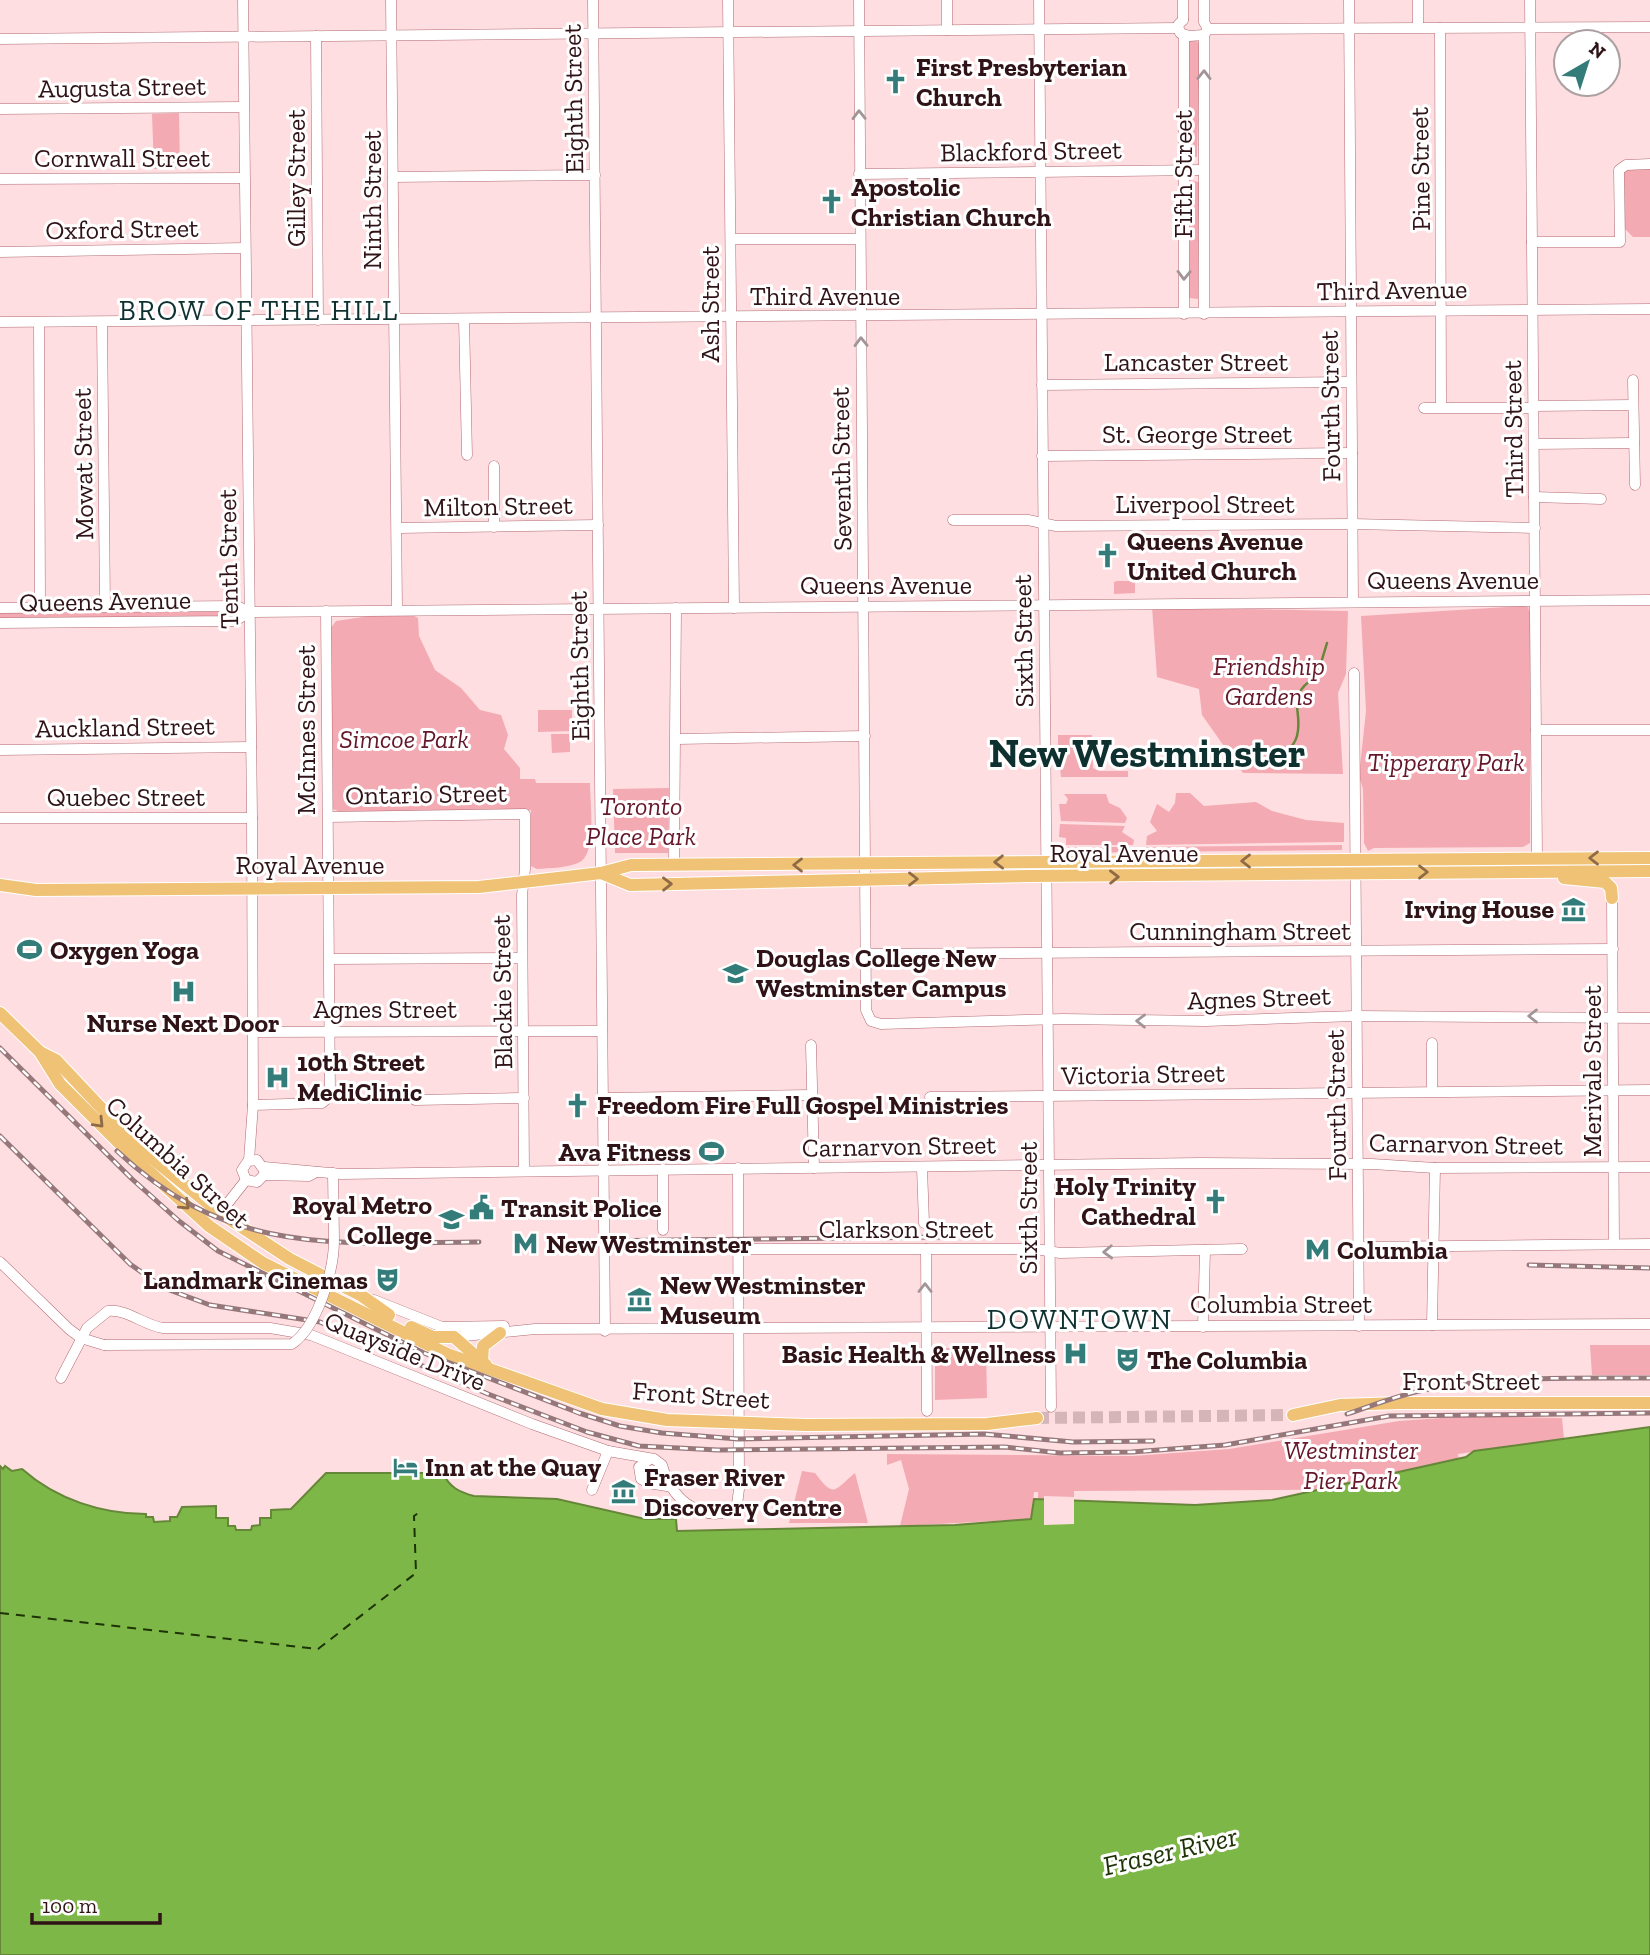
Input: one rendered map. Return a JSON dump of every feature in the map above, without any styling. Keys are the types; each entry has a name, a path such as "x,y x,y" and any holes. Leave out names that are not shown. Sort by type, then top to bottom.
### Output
{"main road":[{"name":"Royal Avenue","path":"601,873 630,885 1537,865 1650,858"},
{"name":"Royal Avenue","path":"0,895 17,890 480,887 601,873 631,865 1046,862 1355,867"},
{"name":"Royal Avenue","path":"1537,865 1650,871"},
{"path":"1537,865 1552,877 1605,883 1611,888 1612,898"},
{"name":"Royal Avenue","path":"0,885 17,890"},
{"name":"Columbia Street","path":"0,1013 40,1052 60,1084 131,1155 209,1226 263,1263 380,1319"},
{"name":"Columbia Street","path":"40,1052 56,1060 142,1150 220,1213 290,1259 362,1296 401,1322 433,1336 454,1337"},
{"path":"209,1226 220,1213"},
{"path":"380,1319 401,1322"},
{"name":"Front Street","path":"380,1319 447,1354 602,1409 630,1415 667,1420 738,1422 973,1424 1037,1418"},
{"path":"482,1362 483,1346 500,1333"},
{"path":"454,1337 482,1362 501,1374"},
{"name":"Front Street","path":"1293,1415 1340,1405 1400,1403 1650,1404"}],"street":[{"name":"Tenth Street","path":"243,0 253,1117 258,1166 242,1170 246,1180"},
{"name":"Ninth Street","path":"391,0 397,610"},
{"name":"Eighth Street","path":"593,0 605,1331"},
{"name":"Ash Street","path":"727,0 734,608"},
{"name":"Seventh Street","path":"859,0 855,31 867,864 866,1010 871,1021"},
{"path":"947,0 947,30"},
{"name":"Sixth Street","path":"1039,0 1051,1407"},
{"name":"Fifth Street","path":"1183,0 1184,314"},
{"name":"Fifth Street","path":"1204,0 1204,314"},
{"name":"Fourth Street","path":"1349,0 1353,602"},
{"path":"1418,0 1418,27"},
{"name":"Third Street","path":"1530,0 1537,865"},
{"path":"0,39 1182,28 1650,27"},
{"path":"1182,28 1206,29"},
{"name":"Pine Street","path":"1440,28 1441,408"},
{"name":"Gilley Street","path":"316,36 317,320"},
{"name":"Augusta Street","path":"0,110 243,107"},
{"path":"1532,242 1620,242 1619,170 1626,165 1650,164"},
{"name":"Blackford Street","path":"859,174 1203,170"},
{"path":"393,177 595,175"},
{"name":"Cornwall Street","path":"0,179 244,178"},
{"path":"731,239 859,239"},
{"name":"Oxford Street","path":"0,252 245,248"},
{"name":"Third Avenue","path":"0,322 1650,309"},
{"path":"464,319 467,455"},
{"path":"39,322 40,607"},
{"name":"Mowat Street","path":"102,322 105,606"},
{"path":"1633,380 1635,485"},
{"name":"Lancaster Street","path":"1042,385 1351,382"},
{"path":"1423,408 1633,405"},
{"path":"1534,444 1634,443"},
{"name":"St. George Street","path":"1042,456 1352,453"},
{"path":"494,466 494,527"},
{"path":"1534,497 1601,499"},
{"name":"Liverpool Street","path":"953,520 1028,520 1043,525 1352,524 1535,528"},
{"name":"Milton Street","path":"398,528 598,525"},
{"name":"Queens Avenue","path":"0,608 237,606 249,612 1650,600"},
{"path":"674,865 676,608"},
{"name":"McInnes Street","path":"253,1105 321,1103 329,1099 331,958 326,611"},
{"name":"Queens Avenue","path":"0,623 235,621 249,612"},
{"name":"Fourth Street","path":"1354,673 1359,1326"},
{"path":"1536,730 1650,730"},
{"path":"677,739 865,736"},
{"name":"Auckland Street","path":"0,750 251,747"},
{"name":"Ontario Street","path":"328,817 525,814"},
{"name":"Blackie Street","path":"524,1170 522,958 525,814"},
{"name":"Quebec Street","path":"0,818 252,818"},
{"name":"Merivale Street","path":"1612,898 1614,1244"},
{"name":"Cunningham Street","path":"866,954 1613,949"},
{"path":"331,958 522,958"},
{"name":"Agnes Street","path":"871,1021 881,1024 1047,1020 1206,1021 1356,1016 1650,1018"},
{"name":"Agnes Street","path":"252,1032 523,1029 602,1031"},
{"path":"1432,1043 1432,1091"},
{"path":"811,1045 814,1168"},
{"name":"Victoria Street","path":"930,1097 1650,1090"},
{"path":"603,1098 811,1095"},
{"path":"415,1100 524,1098"},
{"name":"Carnarvon Street","path":"246,1180 257,1182 258,1166 309,1176 316,1172 1048,1165 1358,1163 1435,1168 1650,1167"},
{"path":"674,1487 644,1482 639,1475 639,1467 651,1458 660,1462 664,1473 687,1505 698,1512 726,1513 734,1510 738,1489 738,1168"},
{"path":"922,1168 924,1223"},
{"path":"1432,1325 1435,1168"},
{"path":"663,1169 663,1230"},
{"path":"0,1262 81,1338 104,1345 292,1344 306,1330 333,1271 333,1173"},
{"path":"220,1213 246,1180"},
{"path":"1358,1247 1650,1244"},
{"name":"Clarkson Street","path":"738,1248 1060,1253 1242,1249"},
{"path":"926,1249 927,1411"},
{"path":"1203,1327 1205,1250"},
{"name":"Columbia Street","path":"362,1296 442,1327 529,1326 535,1329 605,1331 1650,1324"},
{"name":"Quayside Drive","path":"61,1378 81,1338 100,1315 116,1310 152,1326 270,1328 298,1332 362,1353 532,1424 608,1451 651,1458"},
{"name":"Columbia Street","path":"454,1337 529,1332 535,1329"},
{"path":"592,1490 608,1451"},
{"name":"Quayside Drive","path":"624,1455 639,1467"},
{"path":"656,1483 664,1473"}],"green space":[{"path":"1187,41 1197,41 1200,44 1197,157 1188,156"},
{"path":"179,113 180,168 154,169 152,114"},
{"path":"1650,167 1650,237 1633,237 1624,228 1623,170"},
{"path":"1190,180 1199,182 1198,299 1189,298"},
{"path":"1135,581 1135,593 1114,594 1114,582"},
{"name":"Friendship Gardens","path":"1152,607 1348,611 1346,674 1338,693 1343,774 1243,773 1202,715 1199,689 1157,677"},
{"name":"Tipperary Park","path":"1528,607 1530,613 1530,843 1523,847 1374,848 1368,851 1364,843 1363,789 1359,776 1366,711 1361,616"},
{"path":"236,610 236,618 0,619 0,612"},
{"name":"Simcoe Park","path":"383,614 410,614 418,618 419,636 435,670 461,688 480,710 501,715 508,735 504,749 520,768 520,779 535,779 536,783 590,783 591,838 589,849 580,862 553,868 537,869 531,866 531,810 340,812 333,809 330,629 336,621"},
{"path":"538,710 572,710 572,731 538,732"},
{"path":"551,734 570,734 570,752 552,753"},
{"path":"1058,735 1092,735 1093,768 1099,771 1128,771 1128,777 1061,777 1059,758 1066,758 1058,757"},
{"name":"Toronto Place Park","path":"669,788 668,853 615,853 613,789"},
{"path":"1176,793 1190,793 1204,806 1256,802 1272,811 1306,820 1344,823 1344,842 1146,845 1147,836 1157,831 1150,822 1157,804 1169,812 1175,803"},
{"path":"1064,794 1106,794 1109,803 1120,808 1127,818 1125,823 1061,821 1059,804 1066,804 1068,799"},
{"path":"1060,824 1125,826 1122,832 1134,840 1133,845 1066,845 1066,838 1059,837"},
{"path":"1342,845 1342,850 1142,852 1144,847"},
{"path":"1068,847 1121,847 1121,852 1068,855"},
{"path":"1590,1345 1650,1345 1650,1375 1592,1375"},
{"path":"935,1348 986,1348 987,1398 935,1400"},
{"name":"Westminster Pier Park","path":"1470,1416 1562,1418 1564,1439 1458,1454 1463,1489 1074,1491 1074,1524 1044,1499 1038,1499 1038,1492 1034,1492 1031,1519 900,1526 909,1489 901,1460 887,1465 887,1454 1133,1456 1229,1449 1399,1421"},
{"path":"802,1471 815,1473 831,1489 839,1487 855,1473 868,1523 789,1523"}],"water":[{"name":"Fraser River","path":"1650,1427 1650,1955 0,1955 0,1466 12,1471 22,1469 50,1489 81,1503 113,1511 146,1514 146,1517 153,1517 154,1522 170,1521 170,1517 177,1517 182,1507 216,1506 216,1518 228,1518 228,1526 235,1526 236,1530 251,1530 252,1526 260,1525 260,1518 271,1518 271,1510 291,1509 326,1473 443,1473 455,1488 474,1496 557,1499 645,1519 676,1519 677,1531 955,1525 1031,1519 1034,1499 1195,1505 1272,1500 1466,1457 1474,1451"}],"pier":[{"path":"1044,1496 1074,1497 1074,1524 1044,1525"}],"waterway":[{"path":"1269,765 1295,741 1298,697 1317,676 1327,643"}],"ferry route":[{"path":"0,1613 318,1649 416,1573 414,1516 421,1511"}],"tunnel":[{"path":"1037,1418 1293,1415"}],"railway":[{"path":"0,1048 132,1179 218,1251 424,1353 579,1413 620,1426 662,1433 738,1439 984,1434 1073,1442 1153,1441"},
{"path":"0,1136 130,1264 164,1288 210,1305 320,1322 488,1394 587,1432 639,1446 718,1450 1005,1447 1060,1453 1132,1452 1225,1445 1389,1416 1650,1413"},
{"path":"117,1151 159,1185 201,1210 243,1227 287,1237 331,1242 479,1242"},
{"path":"585,1241 940,1237"},
{"path":"1529,1265 1650,1268"},
{"path":"1347,1414 1408,1394 1456,1385 1539,1379 1650,1378"}],"place":[{"name":"First Presbyterian Church","path":"896,82"},
{"name":"Apostolic Christian Church","path":"831,202"},
{"name":"Queens Avenue United Church","path":"1107,556"},
{"name":"Irving House","path":"1574,909"},
{"name":"Oxygen Yoga","path":"30,950"},
{"name":"Douglas College New Westminster Campus","path":"736,973"},
{"name":"Nurse Next Door","path":"183,991"},
{"name":"10th Street MediClinic","path":"277,1077"},
{"name":"Freedom Fire Full Gospel Ministries","path":"577,1105"},
{"name":"Ava Fitness","path":"711,1152"},
{"name":"Holy Trinity Cathedral","path":"1216,1201"},
{"name":"Transit Police","path":"481,1208"},
{"name":"Royal Metro College","path":"452,1220"},
{"name":"New Westminster","path":"526,1244"},
{"name":"Columbia","path":"1317,1250"},
{"name":"Landmark Cinemas","path":"388,1280"},
{"name":"New Westminster Museum","path":"640,1300"},
{"name":"Basic Health & Wellness","path":"1076,1354"},
{"name":"The Columbia","path":"1127,1360"},
{"name":"Inn at the Quay","path":"405,1467"},
{"name":"Fraser River Discovery Centre","path":"624,1492"}],"district":[{"name":"BROW OF THE HILL","path":"259,310"},
{"name":"New Westminster","path":"1147,753"},
{"name":"DOWNTOWN","path":"1080,1319"}]}
